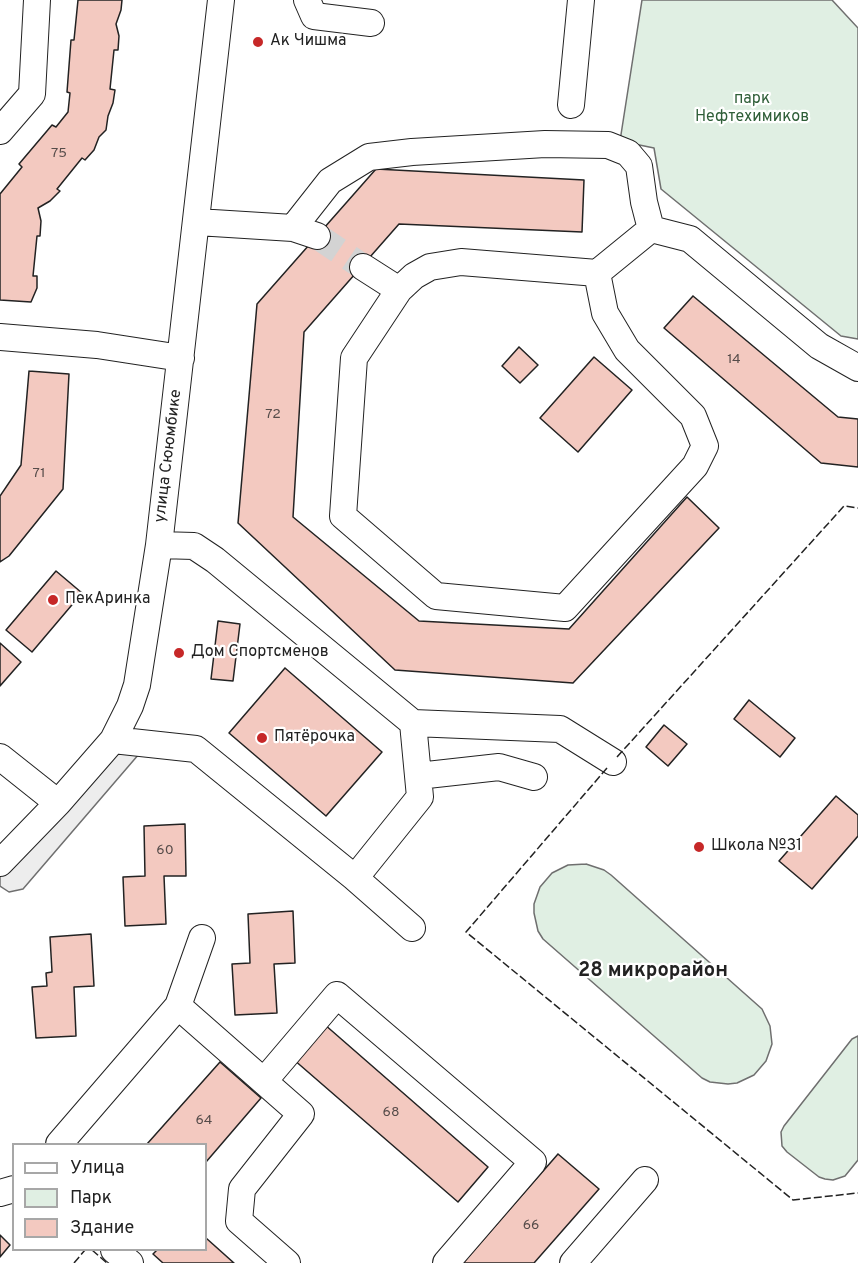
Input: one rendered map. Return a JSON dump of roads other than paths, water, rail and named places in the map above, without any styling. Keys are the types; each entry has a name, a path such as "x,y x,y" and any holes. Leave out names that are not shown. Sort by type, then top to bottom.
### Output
{"street":[{"path":"0,131 33,94 37,0"},
{"name":"улица Сююмбике","path":"0,863 58,803 113,740 130,706 137,685 159,545 221,0"},
{"path":"307,0 314,16 371,23"},
{"path":"571,105 581,0"},
{"path":"197,222 305,232 330,181 369,157 412,152 545,144 608,145 628,153 639,166 644,202 651,229"},
{"path":"597,273 605,313 627,350 693,416 705,446 694,466 565,608 436,596 343,516 354,358 399,290 414,276 430,267 461,262 597,273 651,229"},
{"path":"651,229 690,239 819,346 858,368"},
{"path":"363,267 399,290"},
{"path":"1,341 97,345 181,358"},
{"path":"159,545 194,546 215,560 413,723 560,729 613,762"},
{"path":"355,878 420,797 413,723"},
{"path":"113,740 196,748 355,878 412,928"},
{"path":"0,756 58,803"},
{"path":"418,776 499,767 534,777"},
{"path":"60,1143 178,1006 202,938"},
{"path":"264,1081 338,995 533,1162 446,1263"},
{"path":"178,1006 301,1114 242,1189 239,1221 287,1263"},
{"path":"573,1263 645,1180"},
{"path":"115,1251 130,1263"}],"tunnel":[{"path":"317,236 363,267"}],"place":[{"name":"Ак Чишма","path":"258,42"},
{"name":"ПекАринка","path":"53,600"},
{"name":"Дом Спортсменов","path":"179,653"},
{"name":"Пятёрочка","path":"262,738"},
{"name":"Школа №31","path":"699,847"}],"district":[{"name":"28 микрорайон","path":"653,972"}],"park label":[{"name":"парк Нефтехимиков","path":"752,109"}]}
